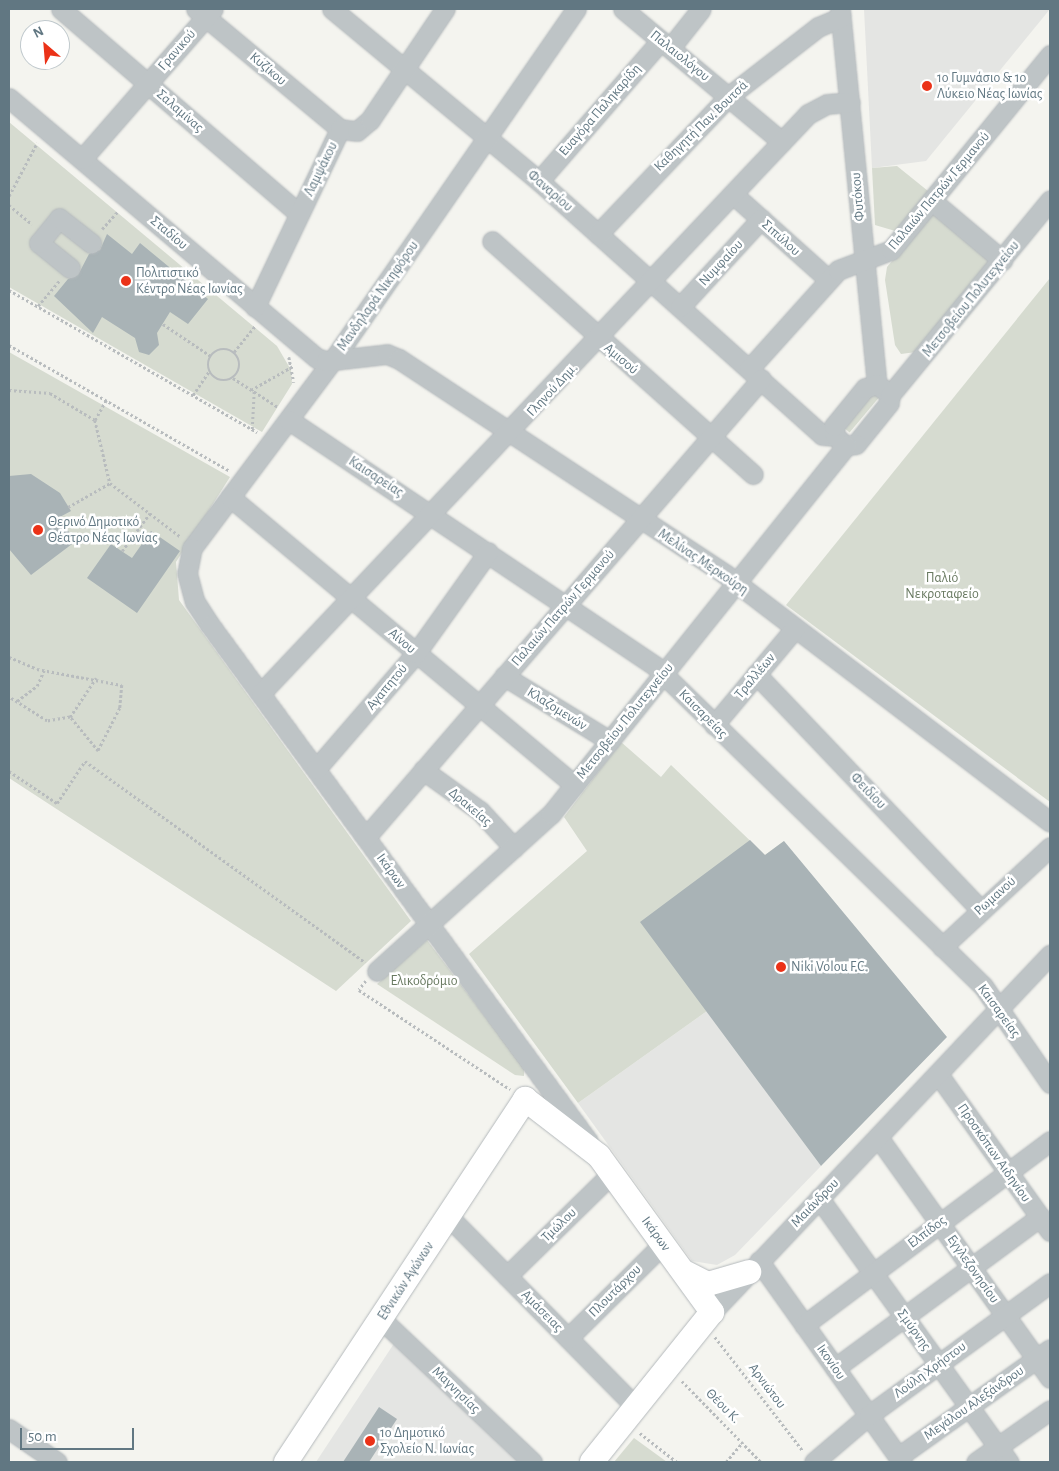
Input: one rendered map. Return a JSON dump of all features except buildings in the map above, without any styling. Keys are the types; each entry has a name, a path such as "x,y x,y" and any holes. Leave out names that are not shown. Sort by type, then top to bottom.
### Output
{"main road":[{"name":"Ικάρων","path":"525,1099 605,1165 680,1268 708,1318"},
{"name":"Εθνικών Αγώνων","path":"286,1462 525,1099"},
{"path":"680,1268 708,1284 754,1267"},
{"name":"Μαιάνδρου","path":"592,1462 708,1318"}],"street":[{"name":"Σαλαμίνας","path":"61,9 299,214"},
{"name":"Λαμψάκου","path":"254,316 299,214 340,129 349,133 364,127 445,9"},
{"name":"Μανδηλαρά Νικηφόρου","path":"188,583 192,548 230,497 283,412 332,361 576,9"},
{"name":"Παλαιολόγου","path":"623,9 782,142"},
{"name":"Ευαγόρα Παληκαρίδη","path":"539,181 701,9"},
{"name":"Φαναρίου","path":"342,12 405,69 539,181 822,435 840,441"},
{"name":"Γρανικού","path":"82,159 148,84 206,13"},
{"name":"Κυζίκου","path":"206,13 340,129"},
{"name":"Καθηγητή Παν. Βουτσά","path":"598,234 729,96 818,27 841,13"},
{"name":"Φυτόκου","path":"841,13 863,260 883,390"},
{"name":"Παλαιών Πατρών Γερμανού","path":"366,837 713,437 755,374 829,280 843,266 887,254 1050,55"},
{"name":"Σταδίου","path":"9,98 82,159 254,316 317,358 332,361"},
{"name":"Γληνού Δημ.","path":"261,693 653,283 782,142 817,108 850,102"},
{"name":"Σιπύλου","path":"734,195 829,280"},
{"name":"Μετσοβείου Πολυτεχνείου","path":"883,390 1002,260 1050,200"},
{"path":"932,201 1002,260"},
{"path":"70,268 39,243 45,235 60,218 91,243"},
{"name":"Νυμφαίου","path":"680,307 761,220"},
{"name":"Αμισού","path":"492,240 599,339 753,474"},
{"name":"Μελίνας Μερκούρη","path":"332,361 392,355 737,583 1050,822"},
{"path":"864,388 883,390 889,403 856,444 840,441 834,426 864,388"},
{"name":"Καισαρείας","path":"283,412 663,674 942,947 1000,1009 1050,1083"},
{"name":"Μετσοβείου Πολυτεχνείου","path":"377,971 514,848 574,785 737,583 840,441"},
{"name":"Αίνου","path":"230,497 574,785"},
{"name":"Αγαπητού","path":"316,770 416,653 488,552"},
{"name":"Ικάρων","path":"188,583 196,605 605,1165"},
{"name":"Τραλλέων","path":"714,725 795,628"},
{"name":"Φειδίου","path":"756,674 980,908"},
{"name":"Κλαζομενών","path":"504,676 610,741"},
{"name":"Δρακείας","path":"423,770 480,811 514,848"},
{"name":"Ρωμανού","path":"942,947 980,908 1050,847"},
{"name":"Μαιάνδρου","path":"708,1318 1050,955"},
{"name":"Προσκόπων Αιδηνίου","path":"938,1074 1045,1224"},
{"name":"Εγγλεζονησίου","path":"878,1137 972,1266 1005,1315 1043,1354 1050,1378"},
{"name":"Ελπίδος","path":"804,1325 1050,1141"},
{"name":"Τμώλου","path":"507,1276 605,1165"},
{"name":"Σμύρνης","path":"819,1198 1009,1462"},
{"name":"Αμάσειας","path":"448,1216 568,1338 630,1414"},
{"path":"835,1368 972,1266 1045,1224"},
{"name":"Πλουτάρχου","path":"568,1338 662,1244"},
{"name":"Ικονίου","path":"754,1267 804,1325 900,1460"},
{"name":"Λούλη Χρήστου","path":"809,1458 1050,1283"},
{"name":"Μαγνησίας","path":"381,1319 532,1462"},
{"name":"Μεγάλου Αλεξάνδρου","path":"900,1460 969,1406 1043,1354"},
{"path":"976,1462 1050,1410"},
{"path":"9,1429 58,1462"}],"path":[{"path":"9,196 37,142 44,148"},
{"path":"111,203 126,216"},
{"path":"9,205 45,235"},
{"path":"9,290 263,436"},
{"path":"234,352 254,316 264,330"},
{"path":"163,324 211,356"},
{"path":"9,345 236,474"},
{"path":"211,356 222,349 234,352"},
{"path":"285,351 293,366 293,390"},
{"path":"233,378 240,367 234,352"},
{"path":"192,395 210,371 211,356"},
{"path":"253,390 293,366"},
{"path":"210,371 220,380 233,378 283,412"},
{"path":"9,390 50,392 95,420"},
{"path":"252,429 253,390"},
{"path":"106,400 95,420 110,483 186,540"},
{"path":"68,507 110,483"},
{"path":"122,551 150,513"},
{"path":"9,657 44,670 96,678 122,685 120,708 98,751 70,717"},
{"path":"17,701 37,686 44,670"},
{"path":"9,697 47,721 70,717 96,678"},
{"path":"9,771 57,803 86,760 377,971"},
{"path":"359,990 525,1099"},
{"name":"Αρνιώτου","path":"708,1318 809,1458"},
{"name":"Θέου Κ.","path":"668,1366 744,1442 761,1462"},
{"path":"630,1414 677,1462"},
{"path":"726,1462 744,1442"}],"shaded area":[{"name":"1ο Γυμνάσιο & 1ο Λύκειο Νέας Ιωνίας","path":"864,9 1050,9 926,161 872,168"},
{"path":"707,1011 821,1166 735,1255 717,1265 692,1261 578,1103"},
{"path":"395,1342 521,1462 316,1462"}],"green space":[{"path":"9,122 277,346 291,370 292,384 262,432 9,287"},
{"path":"897,166 933,195 902,233 875,225 872,168"},
{"path":"934,210 992,259 916,352 901,354 895,345 885,280 887,267"},
{"name":"Παλιό Νεκροταφείο","path":"1050,278 1050,802 786,605"},
{"path":"9,352 230,477 176,562 179,600 411,921 336,991 9,778"},
{"path":"873,392 879,397 850,432 843,427"},
{"path":"621,742 661,777 671,765 765,855 784,841 707,1011 578,1103 469,954 587,851 564,817"},
{"name":"Ελικοδρόμιο","path":"427,940 524,1068 524,1076 515,1075 377,984"},
{"path":"634,1438 667,1462 614,1462"}],"place":[{"name":"1ο Γυμνάσιο & 1ο Λύκειο Νέας Ιωνίας","path":"927,86"},
{"name":"Πολιτιστικό Κέντρο Νέας Ιωνίας","path":"126,281"},
{"name":"Θερινό Δημοτικό Θέατρο Νέας Ιωνίας","path":"38,530"},
{"name":"Niki Volou F.C.","path":"781,967"},
{"name":"1ο Δημοτικό Σχολείο Ν. Ιωνίας","path":"370,1441"}]}
